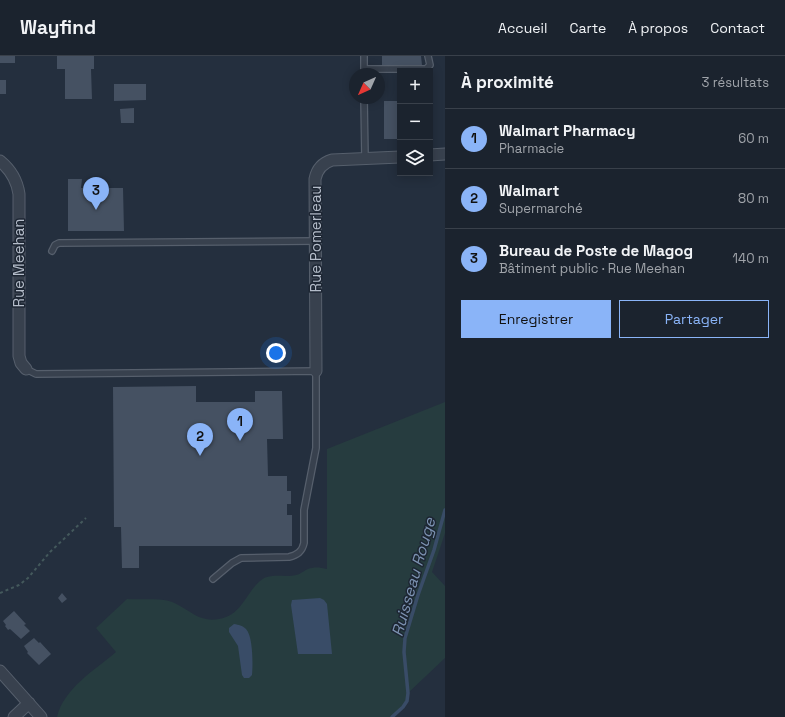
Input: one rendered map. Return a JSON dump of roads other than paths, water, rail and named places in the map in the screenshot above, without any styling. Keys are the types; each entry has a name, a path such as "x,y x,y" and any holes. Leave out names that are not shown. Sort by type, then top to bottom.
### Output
{"street":[{"path":"433,155 445,154"},
{"name":"Rue Pomerleau","path":"316,371 315,179 317,171 322,164 332,160 397,157"},
{"name":"Rue Meehan","path":"0,161 14,176 19,194 19,356 21,363 26,369"},
{"path":"0,670 41,717"},
{"path":"14,717 29,703"}],"lane":[{"path":"364,56 364,68"},
{"path":"385,71 426,69 430,65 428,56"},
{"path":"364,104 365,158"},
{"path":"52,251 53,247 59,244 315,240"},
{"path":"26,369 36,374 316,371 316,448 304,510 304,544 302,549 299,553 289,557 241,558 232,562 213,579"}],"water":[{"path":"320,598 327,604 332,654 298,654 291,605 292,600"},
{"path":"234,624 245,628 250,638 252,651 252,675 249,678 244,678 242,675 238,646 229,632 229,628"}],"waterway":[{"name":"Ruisseau Rouge","path":"392,717 407,701 408,693 404,652 405,638 434,550 445,510"}],"place":[{"name":"Bureau de Poste de Magog","path":"96,210"},
{"name":"Walmart Pharmacy","path":"240,441"},
{"name":"Walmart","path":"200,456"}]}
